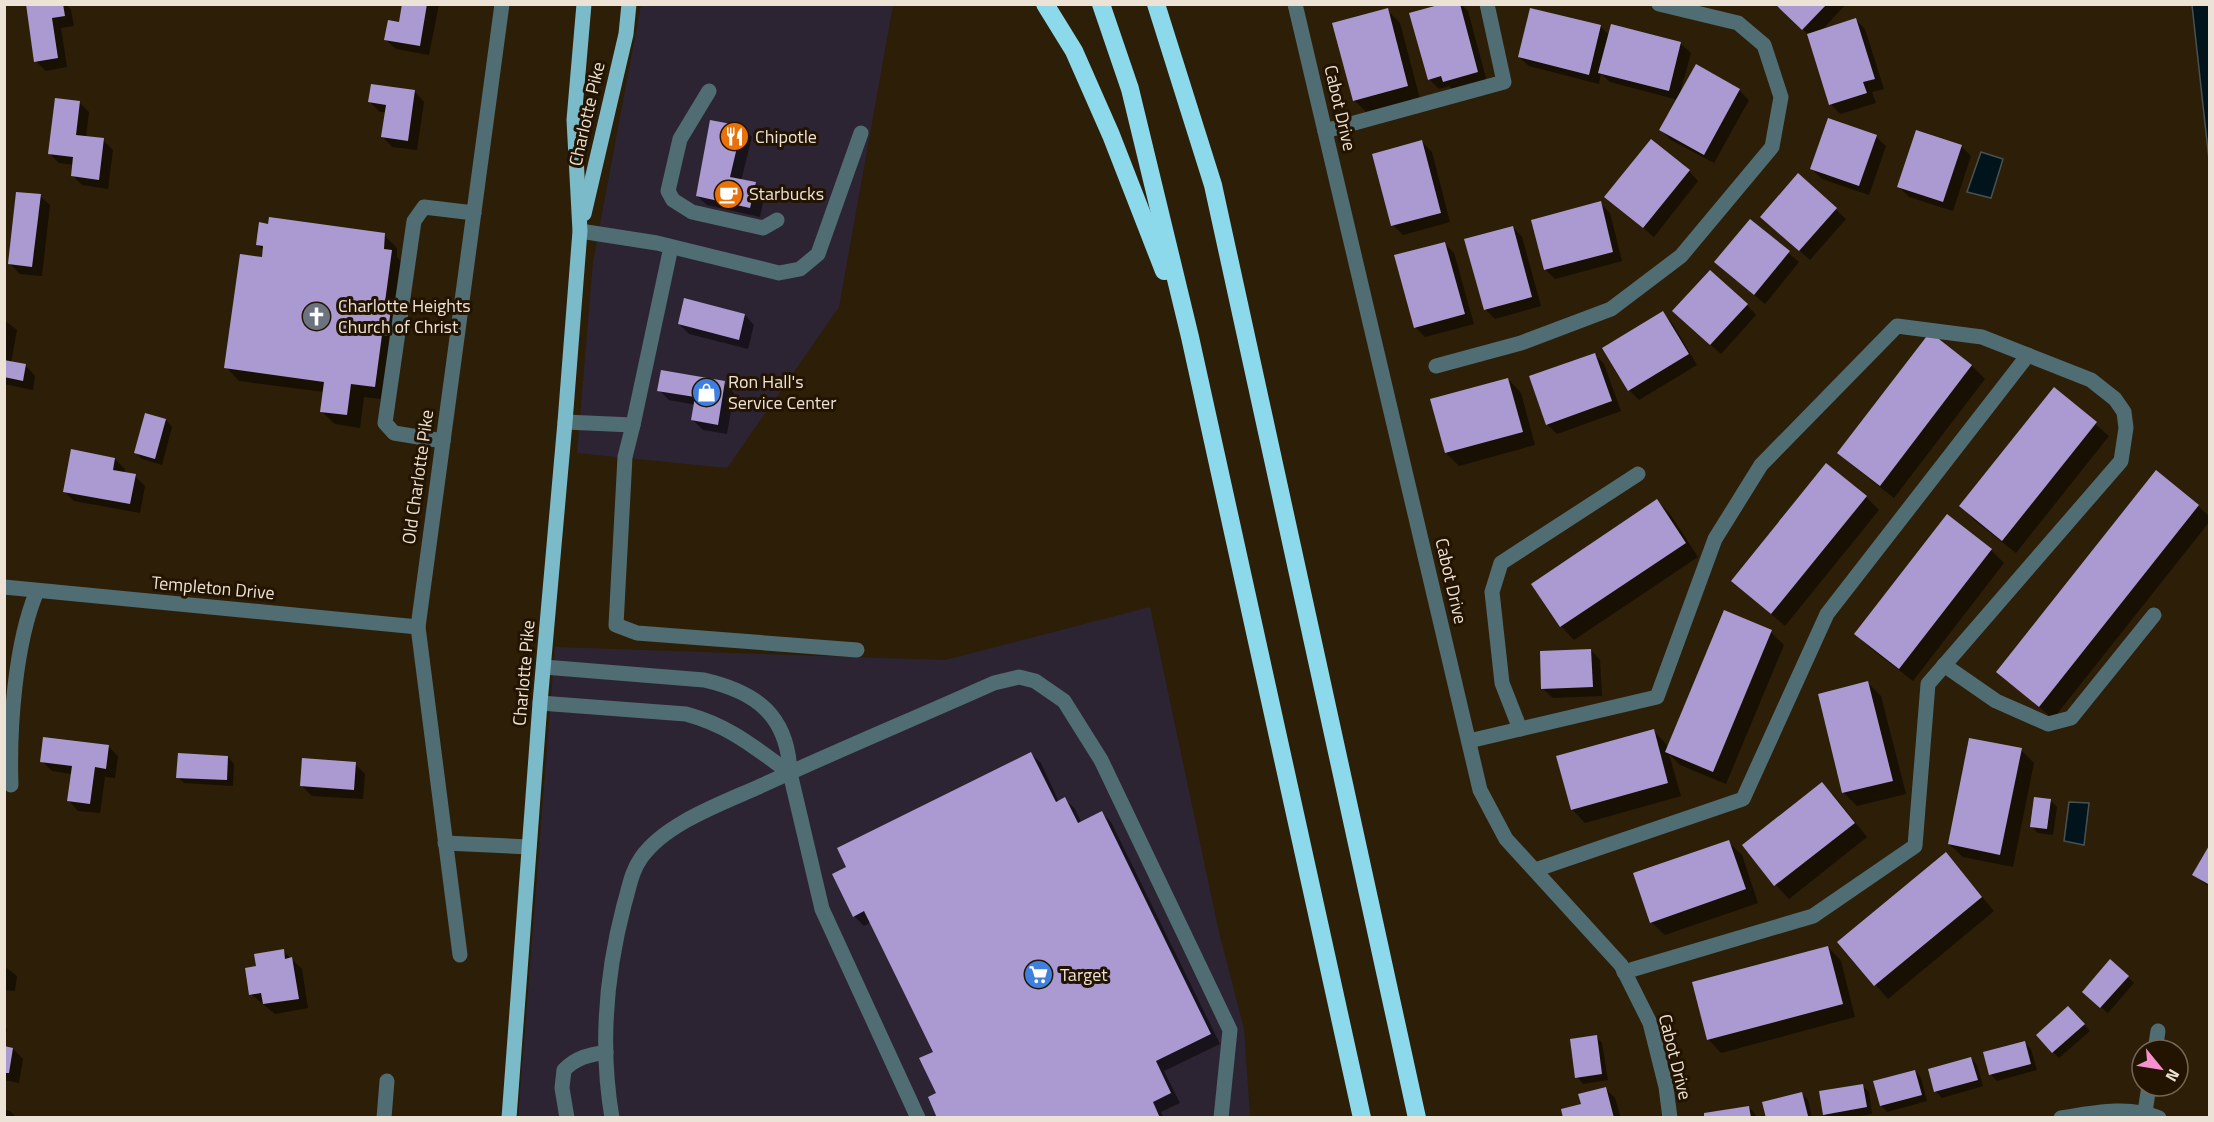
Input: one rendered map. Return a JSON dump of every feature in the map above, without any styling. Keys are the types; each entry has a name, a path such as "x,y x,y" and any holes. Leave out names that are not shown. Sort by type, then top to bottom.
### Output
{"highway":[{"path":"1045,4 1074,51 1107,125 1190,337"},
{"path":"1101,4 1130,89 1190,337 1362,1118"},
{"path":"1160,10 1213,185 1417,1118"}],"main road":[{"name":"Charlotte Pike","path":"509,1118 540,703 580,231 574,120 584,4"},
{"name":"Charlotte Pike","path":"580,231 626,34 628,4"}],"street":[{"name":"Old Charlotte Pike","path":"460,955 418,627 502,4"},
{"name":"Cabot Drive","path":"1295,4 1480,790 1506,838 1614,957 1624,972 1650,1023 1670,1118"},
{"path":"1325,131 1504,82 1486,4"},
{"path":"1436,366 1521,344 1611,309 1681,256 1772,147 1781,97 1764,45 1738,23 1659,4"},
{"path":"709,91 680,139 668,191 673,200 692,212 763,228 777,220"},
{"path":"580,231 671,247 779,273 800,269 818,254 861,133"},
{"path":"443,441 394,433 385,423 414,221 424,207 474,213"},
{"path":"671,247 625,457 616,625 637,633 857,650"},
{"path":"1469,741 1657,697 1714,539 1761,465 1897,326 1982,337 2091,380 2115,399 2124,412 2126,428 2121,461 1928,684 1915,846 1813,916 1624,972"},
{"path":"1535,870 1743,799 1827,614 2028,355"},
{"path":"565,422 633,425"},
{"path":"1520,729 1502,683 1492,592 1501,563 1638,474"},
{"name":"Templeton Drive","path":"4,587 418,627"},
{"path":"11,785 10,753 15,694 24,631 37,591"},
{"path":"1944,665 1996,701 2048,724 2072,718 2154,615"},
{"path":"544,667 704,680 725,685 759,702 780,726 789,751 790,773 822,909 918,1118"},
{"path":"612,1118 606,1052 607,1001 615,943 633,874 641,858 672,829 790,773 994,683 1019,677 1035,681 1065,701 1101,760 1230,1030 1221,1118"},
{"path":"540,703 686,714 702,718 735,733 790,773"},
{"path":"445,843 529,847"},
{"path":"2157,1038 2158,1031"},
{"path":"567,1118 562,1088 564,1070 574,1060 606,1052"},
{"path":"384,1118 387,1081"},
{"path":"2061,1118 2100,1112 2152,1115 2150,1098"}],"shaded area":[{"path":"641,5 893,5 839,307 727,468 577,453 593,262"},
{"path":"2192,5 2209,5 2209,160"},
{"path":"1981,152 2003,159 1991,198 1967,192"},
{"path":"1150,607 1218,928 1244,1029 1250,1117 518,1118 555,647 945,660"},
{"path":"2069,802 2089,803 2084,845 2064,841"}],"building":[{"path":"26,4 63,4 65,16 52,18 58,58 34,62"},
{"path":"402,4 427,4 420,46 384,40 388,20 399,22"},
{"path":"1442,4 1460,4 1478,72 1443,82 1441,76 1428,80 1409,13"},
{"path":"1775,4 1827,4 1802,30"},
{"path":"1388,8 1408,86 1353,101 1332,23"},
{"path":"1530,8 1601,25 1589,75 1518,57"},
{"path":"1856,18 1875,79 1863,82 1867,93 1829,105 1807,34"},
{"path":"1611,24 1681,42 1669,91 1598,73"},
{"path":"1696,64 1740,89 1704,155 1659,130"},
{"path":"371,84 415,90 408,141 381,137 386,105 368,102"},
{"path":"55,98 80,101 76,135 104,138 99,180 71,176 73,157 48,154"},
{"path":"1828,118 1877,135 1859,186 1810,169"},
{"path":"710,120 742,126 730,177 756,182 750,208 696,196"},
{"path":"1916,130 1962,145 1943,202 1897,187"},
{"path":"1651,139 1690,170 1643,228 1604,197"},
{"path":"1422,140 1441,213 1391,226 1372,154"},
{"path":"1798,173 1837,208 1799,251 1760,217"},
{"path":"16,192 41,194 32,267 8,264"},
{"path":"1601,201 1613,252 1544,270 1531,220"},
{"path":"269,217 385,233 384,249 392,250 385,302 392,303 387,336 382,335 375,387 351,384 347,415 320,412 324,382 224,368 240,254 262,257 263,246 256,245 259,222 268,224"},
{"path":"1750,219 1790,251 1754,295 1714,262"},
{"path":"1513,226 1532,297 1484,310 1464,239"},
{"path":"1445,242 1465,314 1414,328 1394,255"},
{"path":"1710,270 1748,304 1710,345 1672,311"},
{"path":"684,298 745,314 739,340 678,324"},
{"path":"1663,311 1689,354 1628,391 1602,348"},
{"path":"1930,332 1972,365 1880,486 1837,453"},
{"path":"1595,353 1612,401 1546,425 1529,376"},
{"path":"4,360 26,364 23,381 4,377"},
{"path":"661,370 725,381 718,425 691,420 695,397 657,391"},
{"path":"1508,378 1523,432 1445,453 1430,399"},
{"path":"2054,387 2097,422 2002,541 1959,506"},
{"path":"145,413 166,419 155,459 134,453"},
{"path":"71,449 115,458 113,470 136,474 130,504 63,492"},
{"path":"1826,463 1867,496 1771,614 1731,581"},
{"path":"2156,470 2199,505 2039,707 1996,672"},
{"path":"1657,499 1686,543 1560,627 1531,584"},
{"path":"1947,514 1992,549 1899,669 1854,634"},
{"path":"1724,610 1772,630 1713,772 1665,752"},
{"path":"1591,649 1593,687 1541,689 1540,651"},
{"path":"1868,681 1893,781 1842,793 1818,694"},
{"path":"1654,729 1668,783 1571,810 1556,756"},
{"path":"43,737 109,745 106,769 95,767 90,804 67,801 72,766 40,762"},
{"path":"1969,738 2022,748 2000,855 1948,844"},
{"name":"Target","path":"1031,752 1056,802 1065,797 1078,823 1102,811 1211,1034 1156,1061 1171,1093 1153,1102 1160,1118 937,1118 928,1097 936,1093 919,1058 933,1052 864,911 853,917 832,874 846,867 837,848"},
{"path":"178,753 228,756 227,780 176,778"},
{"path":"302,758 356,762 354,790 300,786"},
{"path":"1822,782 1855,823 1774,886 1742,845"},
{"path":"2034,797 2051,799 2047,829 2030,827"},
{"path":"1729,840 1746,889 1650,923 1633,873"},
{"path":"2210,844 2210,885 2192,875"},
{"path":"1946,852 1982,897 1874,986 1837,942"},
{"path":"1828,946 1843,1004 1707,1040 1692,982"},
{"path":"284,949 285,959 292,957 299,999 263,1004 261,993 249,995 245,968 256,966 254,954"},
{"path":"2110,959 2129,976 2100,1008 2082,992"},
{"path":"2068,1006 2085,1024 2052,1053 2036,1035"},
{"path":"1597,1035 1602,1074 1575,1078 1570,1039"},
{"path":"2025,1041 2031,1064 1989,1075 1983,1052"},
{"path":"4,1046 13,1048 9,1073 4,1073"},
{"path":"1971,1057 1978,1080 1934,1092 1928,1069"},
{"path":"1915,1070 1922,1095 1880,1106 1873,1081"},
{"path":"1863,1084 1867,1107 1823,1115 1819,1091"},
{"path":"1606,1087 1614,1118 1563,1118 1561,1109 1581,1104 1578,1094"},
{"path":"1802,1092 1808,1116 1766,1118 1762,1102"},
{"path":"1749,1106 1751,1118 1704,1118 1704,1113"}],"place":[{"name":"Chipotle","path":"734,137"},
{"name":"Starbucks","path":"728,194"},
{"name":"Charlotte Heights Church of Christ","path":"317,316"},
{"name":"Ron Hall's Service Center","path":"707,392"},
{"name":"Target","path":"1039,975"}]}
